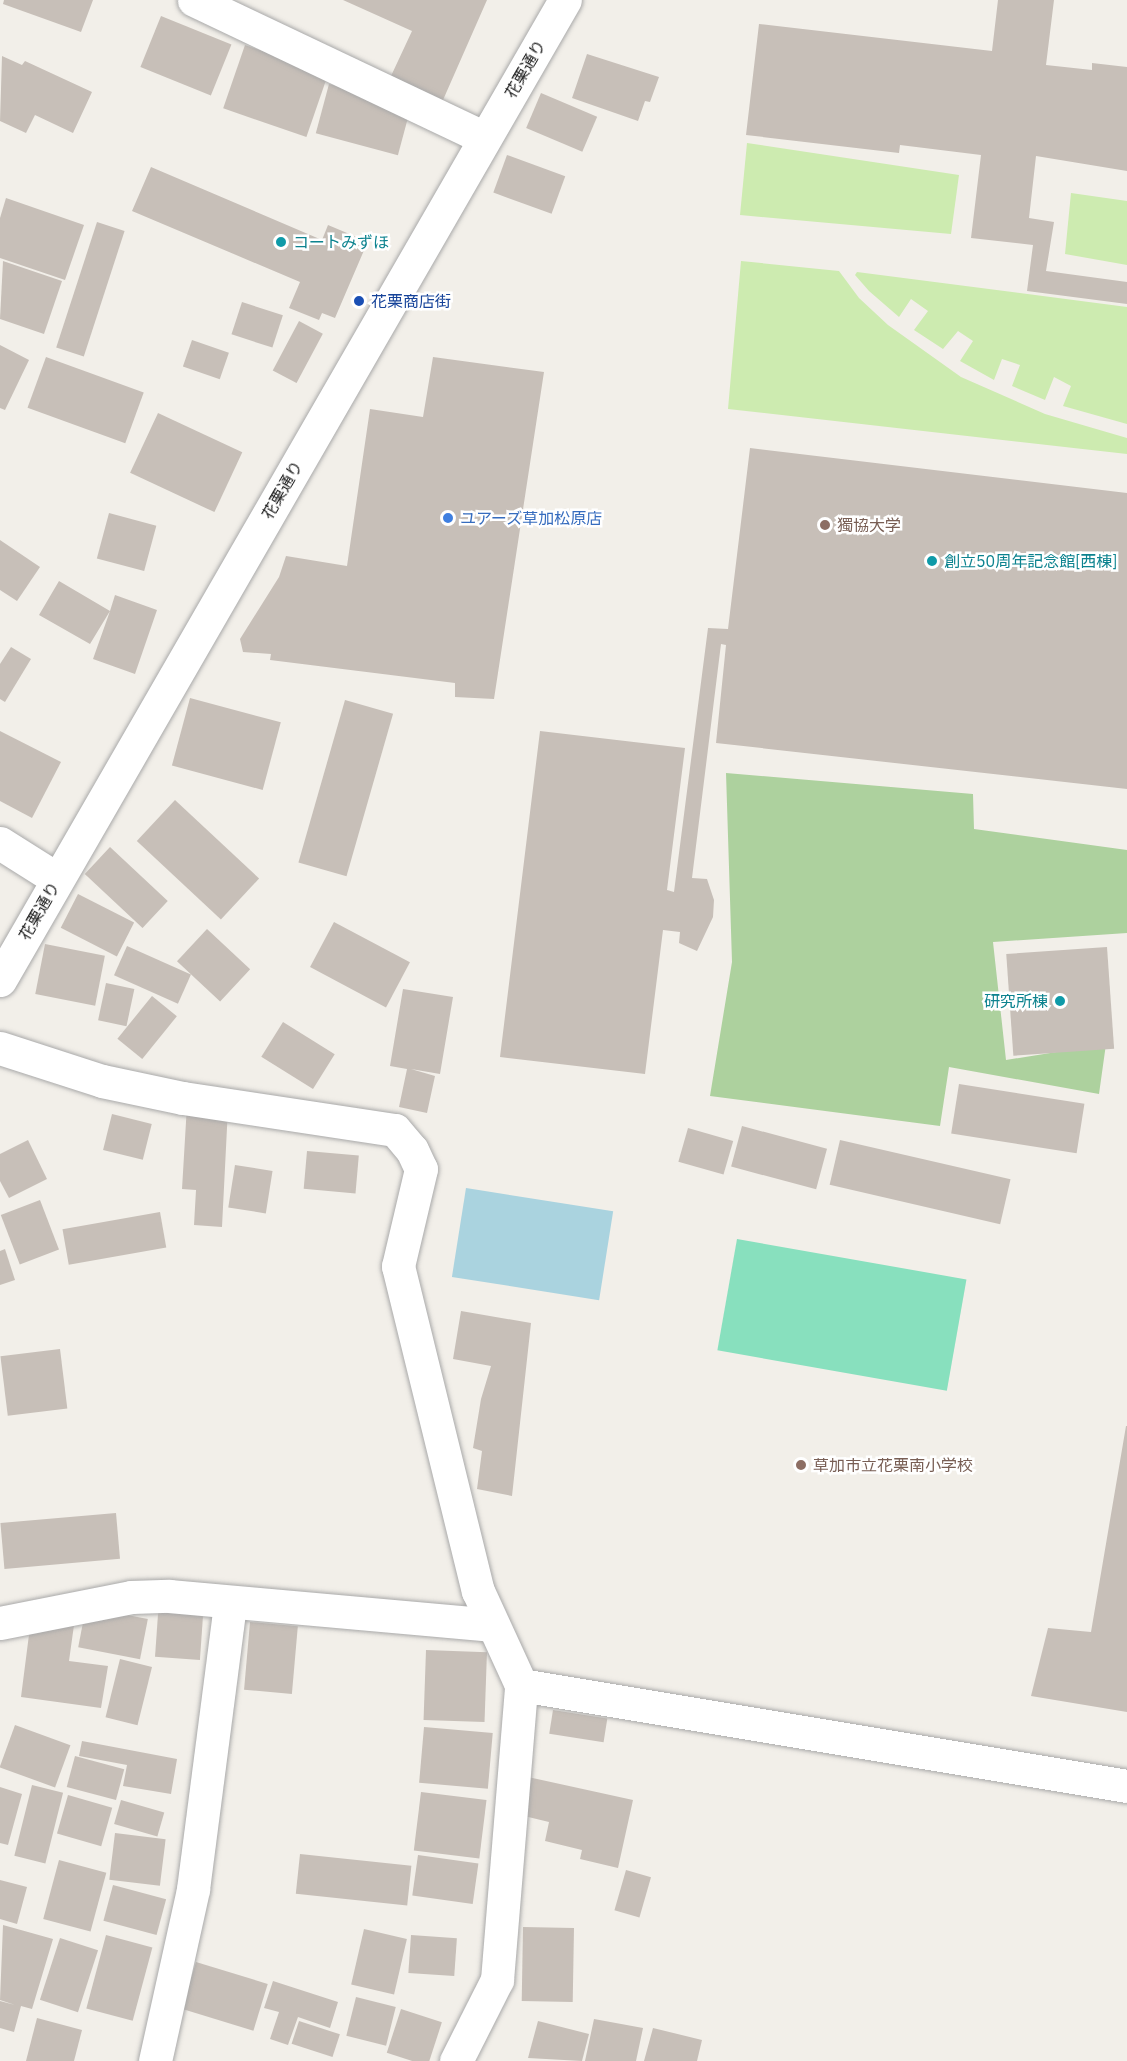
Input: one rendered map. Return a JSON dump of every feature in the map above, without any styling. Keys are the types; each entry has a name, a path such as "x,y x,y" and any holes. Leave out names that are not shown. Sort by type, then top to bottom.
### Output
{"street":[{"path":"194,0 484,138"},
{"name":"花栗通り","path":"0,980 565,0"},
{"path":"0,843 57,879"},
{"path":"0,1048 102,1081 183,1098 395,1130 406,1143 421,1169 398,1266 478,1591 521,1685 497,1980 456,2061"},
{"path":"0,1623 131,1597 169,1596 492,1625"},
{"path":"154,2061 194,1889 230,1603"},
{"path":"521,1685 1127,1786"}],"green space":[{"path":"747,143 959,175 951,234 740,215"},
{"path":"1071,193 1127,201 1127,265 1065,254"},
{"path":"741,261 839,271 859,298 888,325 961,377 1045,414 1127,438 1127,454 728,409"},
{"path":"857,272 1127,307 1127,424 1063,406 1071,386 1054,377 1045,400 1012,386 1020,365 1002,359 994,380 960,361 973,341 958,331 943,349 914,330 928,311 911,299 899,317 869,291 855,275"},
{"path":"726,773 973,794 974,829 1127,850 1127,933 993,942 1006,1060 1106,1044 1099,1094 949,1067 940,1126 710,1096 732,962"},
{"path":"737,1239 966,1279 947,1391 717,1350"}],"water":[{"path":"466,1188 613,1211 599,1300 452,1277"}],"building":[{"path":"4,0 93,0 81,32 3,4"},
{"path":"343,0 487,0 443,100 391,76 412,31"},
{"path":"998,0 1054,0 1046,65 1092,70 1092,63 1127,67 1127,171 1036,156 1029,218 1054,222 1046,271 1127,282 1127,304 1027,291 1033,245 971,238 981,155 900,145 899,153 746,135 759,24 992,51"},
{"path":"161,16 231,44 211,95 140,67"},
{"path":"245,45 328,74 306,137 223,108"},
{"path":"587,54 659,77 650,102 645,101 638,121 572,98"},
{"path":"2,56 22,65 25,61 92,92 73,133 35,115 26,133 0,121"},
{"path":"329,84 411,106 398,155 316,133"},
{"path":"541,93 597,117 582,152 526,128"},
{"path":"507,155 565,176 552,214 493,193"},
{"name":"コートみずほ","path":"151,167 322,240 328,225 359,238 357,244 365,248 335,318 322,313 319,320 289,308 300,282 132,211"},
{"path":"6,198 84,225 65,280 0,258 0,218"},
{"path":"97,222 125,231 84,357 56,348"},
{"path":"3,261 62,281 44,334 0,319"},
{"path":"242,302 283,315 272,348 231,334"},
{"path":"299,321 323,334 297,383 273,370"},
{"path":"192,340 229,353 220,379 183,366"},
{"path":"0,345 29,360 5,410 0,408"},
{"path":"46,357 144,393 125,443 28,408"},
{"path":"433,357 544,372 494,699 455,697 455,683 270,660 271,654 243,652 240,639 279,577 286,556 347,566 370,409 423,417"},
{"path":"158,413 242,452 214,512 130,473"},
{"name":"創立50周年記念館[西棟]","path":"750,448 1127,493 1127,789 716,743 726,645 721,644 692,878 707,879 714,900 713,917 697,951 679,943 680,932 663,930 645,1074 500,1057 540,731 685,748 667,890 674,892 708,628 728,629"},
{"path":"109,513 156,526 144,571 97,558"},
{"path":"0,540 40,567 17,601 0,590"},
{"path":"59,581 110,611 90,644 39,615"},
{"path":"115,595 157,610 135,674 93,659"},
{"path":"11,647 31,659 5,702 0,699 0,664"},
{"path":"190,698 281,722 263,790 172,766"},
{"path":"345,700 393,714 346,876 298,862"},
{"path":"0,731 61,762 32,818 0,801"},
{"path":"175,800 259,878 221,919 137,841"},
{"path":"110,847 168,901 143,928 85,874"},
{"path":"78,894 134,923 117,956 61,928"},
{"path":"334,922 410,962 386,1007 310,967"},
{"path":"207,929 250,969 220,1001 177,961"},
{"path":"45,944 105,956 95,1006 35,994"},
{"path":"127,946 191,974 178,1004 114,975"},
{"name":"研究所棟","path":"1107,947 1114,1049 1013,1056 1006,954"},
{"path":"106,983 134,989 126,1026 98,1020"},
{"path":"403,989 453,997 440,1074 411,1069 435,1076 427,1113 399,1107 407,1069 390,1066"},
{"path":"152,996 177,1016 142,1059 117,1039"},
{"path":"283,1022 335,1054 313,1089 261,1057"},
{"path":"959,1084 1084,1104 1077,1153 951,1133"},
{"path":"187,1105 228,1108 222,1227 194,1225 196,1190 182,1189"},
{"path":"112,1114 152,1124 143,1160 103,1150"},
{"path":"742,1126 827,1149 816,1189 731,1167"},
{"path":"688,1128 733,1141 724,1175 678,1162"},
{"path":"28,1140 47,1179 9,1198 0,1181 0,1154"},
{"path":"840,1140 1011,1179 1000,1224 830,1185"},
{"path":"307,1151 359,1156 355,1193 304,1189"},
{"path":"235,1165 273,1171 266,1213 228,1207"},
{"path":"40,1200 59,1249 20,1265 1,1215"},
{"path":"160,1212 166,1247 69,1265 63,1229"},
{"path":"5,1249 15,1280 0,1285 0,1251"},
{"path":"461,1311 531,1323 512,1496 477,1489 482,1451 473,1448 481,1399 491,1366 453,1359"},
{"path":"60,1349 67,1409 8,1416 0,1356"},
{"path":"1126,1426 1127,1712 1031,1696 1048,1628 1091,1632"},
{"path":"116,1513 120,1559 4,1569 0,1523"},
{"path":"159,1600 204,1603 200,1660 155,1657"},
{"path":"86,1607 148,1619 140,1659 78,1647"},
{"path":"31,1619 74,1625 69,1661 108,1666 101,1708 21,1697"},
{"path":"250,1622 298,1626 292,1694 244,1690"},
{"path":"426,1650 487,1652 485,1722 424,1720"},
{"path":"120,1659 152,1667 138,1725 105,1717"},
{"path":"553,1710 607,1719 604,1742 549,1734"},
{"path":"15,1725 70,1745 55,1787 0,1767"},
{"path":"424,1727 493,1733 488,1789 419,1783"},
{"path":"82,1741 177,1759 171,1794 123,1786 127,1765 79,1756"},
{"path":"75,1756 124,1769 116,1800 67,1787"},
{"path":"528,1777 633,1800 618,1868 580,1859 582,1850 545,1841 549,1822 520,1815"},
{"path":"32,1785 63,1793 45,1864 14,1856"},
{"path":"0,1787 22,1794 8,1845 0,1843"},
{"path":"421,1792 487,1800 479,1859 414,1851"},
{"path":"68,1795 112,1808 101,1846 57,1833"},
{"path":"121,1800 164,1812 157,1836 114,1824"},
{"path":"115,1833 166,1839 160,1886 109,1880"},
{"path":"300,1854 411,1866 407,1905 296,1894"},
{"path":"418,1855 478,1863 473,1904 412,1896"},
{"path":"59,1860 106,1873 91,1932 43,1919"},
{"path":"626,1870 651,1877 639,1918 614,1910"},
{"path":"0,1880 27,1887 17,1924 0,1919"},
{"path":"113,1885 166,1899 157,1935 103,1921"},
{"path":"3,1925 53,1939 32,2009 21,2006 14,2032 0,2028 0,2001 15,2005 0,2000"},
{"path":"523,1927 574,1928 573,2002 522,2001"},
{"path":"364,1929 407,1939 394,1994 351,1985"},
{"path":"106,1935 152,1947 133,2021 86,2008"},
{"path":"411,1935 457,1938 454,1976 408,1973"},
{"path":"60,1938 98,1950 78,2012 40,2000"},
{"path":"196,1962 268,1984 253,2031 182,2009"},
{"path":"273,1981 338,2002 330,2028 298,2017 288,2045 270,2039 279,2012 264,2008"},
{"path":"356,1997 396,2007 386,2046 346,2036"},
{"path":"401,2009 442,2022 429,2061 412,2061 387,2053"},
{"path":"37,2018 82,2030 74,2061 26,2061"},
{"path":"594,2019 643,2028 636,2061 585,2061"},
{"path":"299,2021 340,2034 332,2057 292,2044"},
{"path":"538,2021 589,2034 582,2061 528,2058"},
{"path":"653,2028 702,2040 697,2061 644,2061"}],"place":[{"name":"コートみずほ","path":"281,242"},
{"name":"花栗商店街","path":"359,301"},
{"name":"ユアーズ草加松原店","path":"448,518"},
{"name":"獨協大学","path":"825,525"},
{"name":"創立50周年記念館[西棟]","path":"932,561"},
{"name":"研究所棟","path":"1060,1001"},
{"name":"草加市立花栗南小学校","path":"801,1465"}]}
